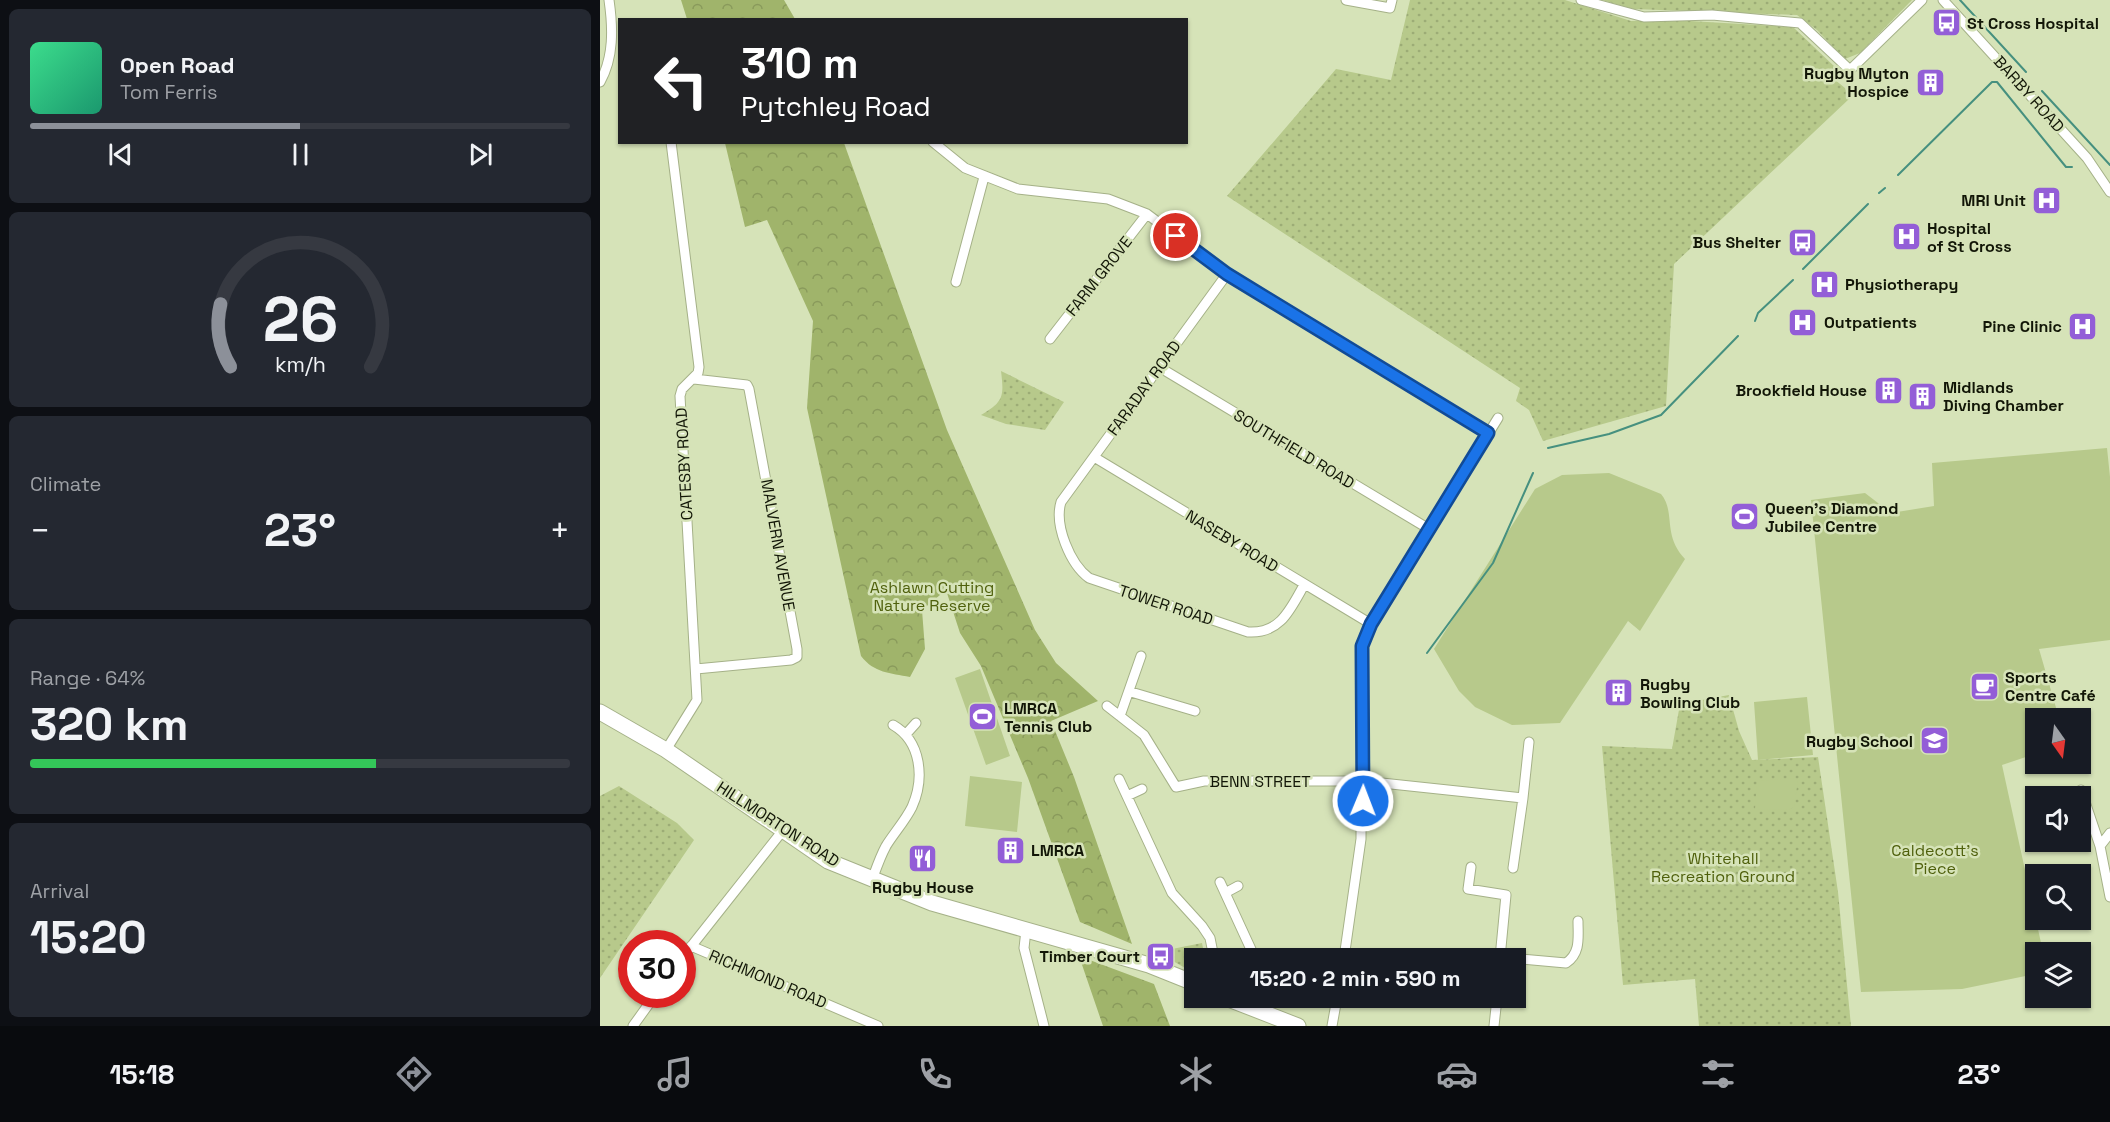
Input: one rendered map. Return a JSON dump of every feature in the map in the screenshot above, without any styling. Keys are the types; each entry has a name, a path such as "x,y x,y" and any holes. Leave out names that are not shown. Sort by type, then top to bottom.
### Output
{"highway":[{"name":"HILLMORTON ROAD","path":"600,712 666,750 828,861 932,903 1149,965 1184,979"},
{"path":"1262,1008 1298,1026"}],"street":[{"path":"600,82 609,64 612,39 609,0"},
{"path":"1346,0 1390,8 1392,0"},
{"path":"1581,0 1644,17 1712,15 1800,23 1850,70 1922,0"},
{"name":"BARBY ROAD","path":"1943,0 2087,158 2110,192"},
{"name":"CATESBY ROAD","path":"666,750 697,700 680,396 682,388 698,373 698,360 671,144"},
{"path":"935,144 965,168 1018,189 1052,195 1108,198 1147,214 1227,274 1488,433"},
{"path":"956,282 984,177"},
{"name":"FARM GROVE","path":"1050,339 1147,214"},
{"name":"FARADAY ROAD","path":"1061,502 1227,274"},
{"name":"SOUTHFIELD ROAD","path":"1159,367 1429,529"},
{"name":"MALVERN AVENUE","path":"694,379 747,385 749,389 797,649 797,657 791,660 696,669"},
{"path":"1345,948 1361,839 1363,781 1360,656 1371,624 1498,418"},
{"name":"NASEBY ROAD","path":"1094,458 1371,624"},
{"name":"TOWER ROAD","path":"1061,502 1059,521 1077,566 1081,572 1098,582 1248,632 1261,633 1283,621 1304,585"},
{"path":"1107,705 1120,716 1131,692 1141,656"},
{"path":"1131,692 1195,711"},
{"name":"BENN STREET","path":"1120,716 1144,735 1176,787 1204,781 1363,781 1523,798"},
{"path":"907,733 916,723"},
{"path":"872,880 886,846 916,795 919,768 915,749 907,733 893,725"},
{"path":"1513,868 1528,742"},
{"path":"1119,779 1132,800 1172,892 1202,926 1210,938 1212,948"},
{"path":"1132,800 1142,789"},
{"path":"2091,821 2100,846 2110,897"},
{"path":"696,940 784,829"},
{"path":"2100,846 2110,833"},
{"path":"1471,867 1468,889 1506,895 1501,948"},
{"path":"1220,882 1250,948"},
{"path":"1225,892 1238,886"},
{"path":"1526,960 1566,963 1574,957 1577,950 1578,921"},
{"path":"1026,930 1024,948 1044,1026"},
{"name":"RICHMOND ROAD","path":"696,948 878,1026"},
{"path":"633,1026 646,1008"},
{"path":"1332,1026 1335,1008"},
{"path":"1494,1026 1496,1008"}],"green space":[{"path":"681,0 784,0 794,18 687,18"},
{"path":"1410,0 1565,0 1631,21 1673,20 1793,27 1835,67 1834,79 1845,88 1849,99 1674,264 1666,406 1543,441 1529,410 1516,401 1520,388 1227,196 1336,69 1391,80"},
{"path":"1602,0 1912,0 1860,53 1845,59 1817,30 1797,15 1633,9"},
{"name":"Ashlawn Cutting Nature Reserve","path":"725,144 844,144 947,430 1035,630 1056,663 1098,701 1051,721 1074,777 1132,944 1080,922 1028,778 981,666 960,633 946,590 922,610 925,649 910,677 877,669 861,656 807,408 813,321 767,220 745,227"},
{"path":"1001,371 1064,402 1045,430 1006,424 981,415 1001,398"},
{"name":"Rugby School","path":"2107,448 2110,477 2110,640 2039,649 2056,708 2025,708 2025,757 2002,765 2025,870 2025,930 2038,930 2041,942 2025,942 2025,976 1962,989 1861,992 1811,500 1865,493 1891,513 1934,506 1932,463"},
{"path":"1609,473 1661,494 1668,508 1671,533 1678,550 1685,559 1640,631 1628,621 1560,723 1512,725 1475,707 1459,691 1434,649 1535,489 1562,475"},
{"name":"LMRCA Tennis Club","path":"980,669 1010,756 986,765 955,678"},
{"name":"Whitehall Recreation Ground","path":"1729,695 1739,731 1752,760 1818,757 1838,892 1851,1026 1699,1026 1695,979 1623,985 1602,746 1672,749 1680,704"},
{"path":"1807,697 1813,755 1758,760 1754,702"},
{"path":"970,776 1022,782 1017,832 965,826"},
{"path":"1794,778 1798,780 1794,807 1789,810 1755,809 1757,781"},
{"path":"619,786 677,823 694,840 633,930 618,930 618,952 600,978 600,796"},
{"path":"1202,943 1203,948 1184,948 1184,967 1157,952"},
{"path":"1079,956 1154,984 1170,1026 1103,1026"}],"waterway":[{"path":"1960,0 2026,72"},
{"path":"1898,175 1992,82 1997,82 2066,167 2072,167"},
{"path":"2042,91 2110,165"},
{"path":"1879,193 1885,188"},
{"path":"1803,269 1868,204"},
{"path":"1755,321 1758,313 1793,280"},
{"path":"1548,448 1609,434 1661,415 1738,336"},
{"path":"1427,653 1493,563 1533,473"}],"place":[{"name":"St Cross Hospital","path":"1946,23"},
{"name":"Rugby Myton Hospice","path":"1930,82"},
{"name":"MRI Unit","path":"2047,200"},
{"name":"Hospital of St Cross","path":"1906,237"},
{"name":"Bus Shelter","path":"1802,242"},
{"name":"Physiotherapy","path":"1824,284"},
{"name":"Outpatients","path":"1803,322"},
{"name":"Pine Clinic","path":"2083,326"},
{"name":"Brookfield House","path":"1888,390"},
{"name":"Midlands Diving Chamber","path":"1922,396"},
{"name":"Queen's Diamond Jubilee Centre","path":"1744,517"},
{"name":"Sports Centre Café","path":"1984,686"},
{"name":"Rugby Bowling Club","path":"1619,693"},
{"name":"LMRCA Tennis Club","path":"983,717"},
{"name":"Rugby School","path":"1934,741"},
{"name":"LMRCA","path":"1010,850"},
{"name":"Rugby House","path":"923,859"},
{"name":"Timber Court","path":"1161,956"}],"route":[{"path":"1176,236 1227,274 1488,433 1371,624 1362,646 1360,656 1363,801"}],"park label":[{"name":"Caldecott's Piece","path":"1935,859"}]}
